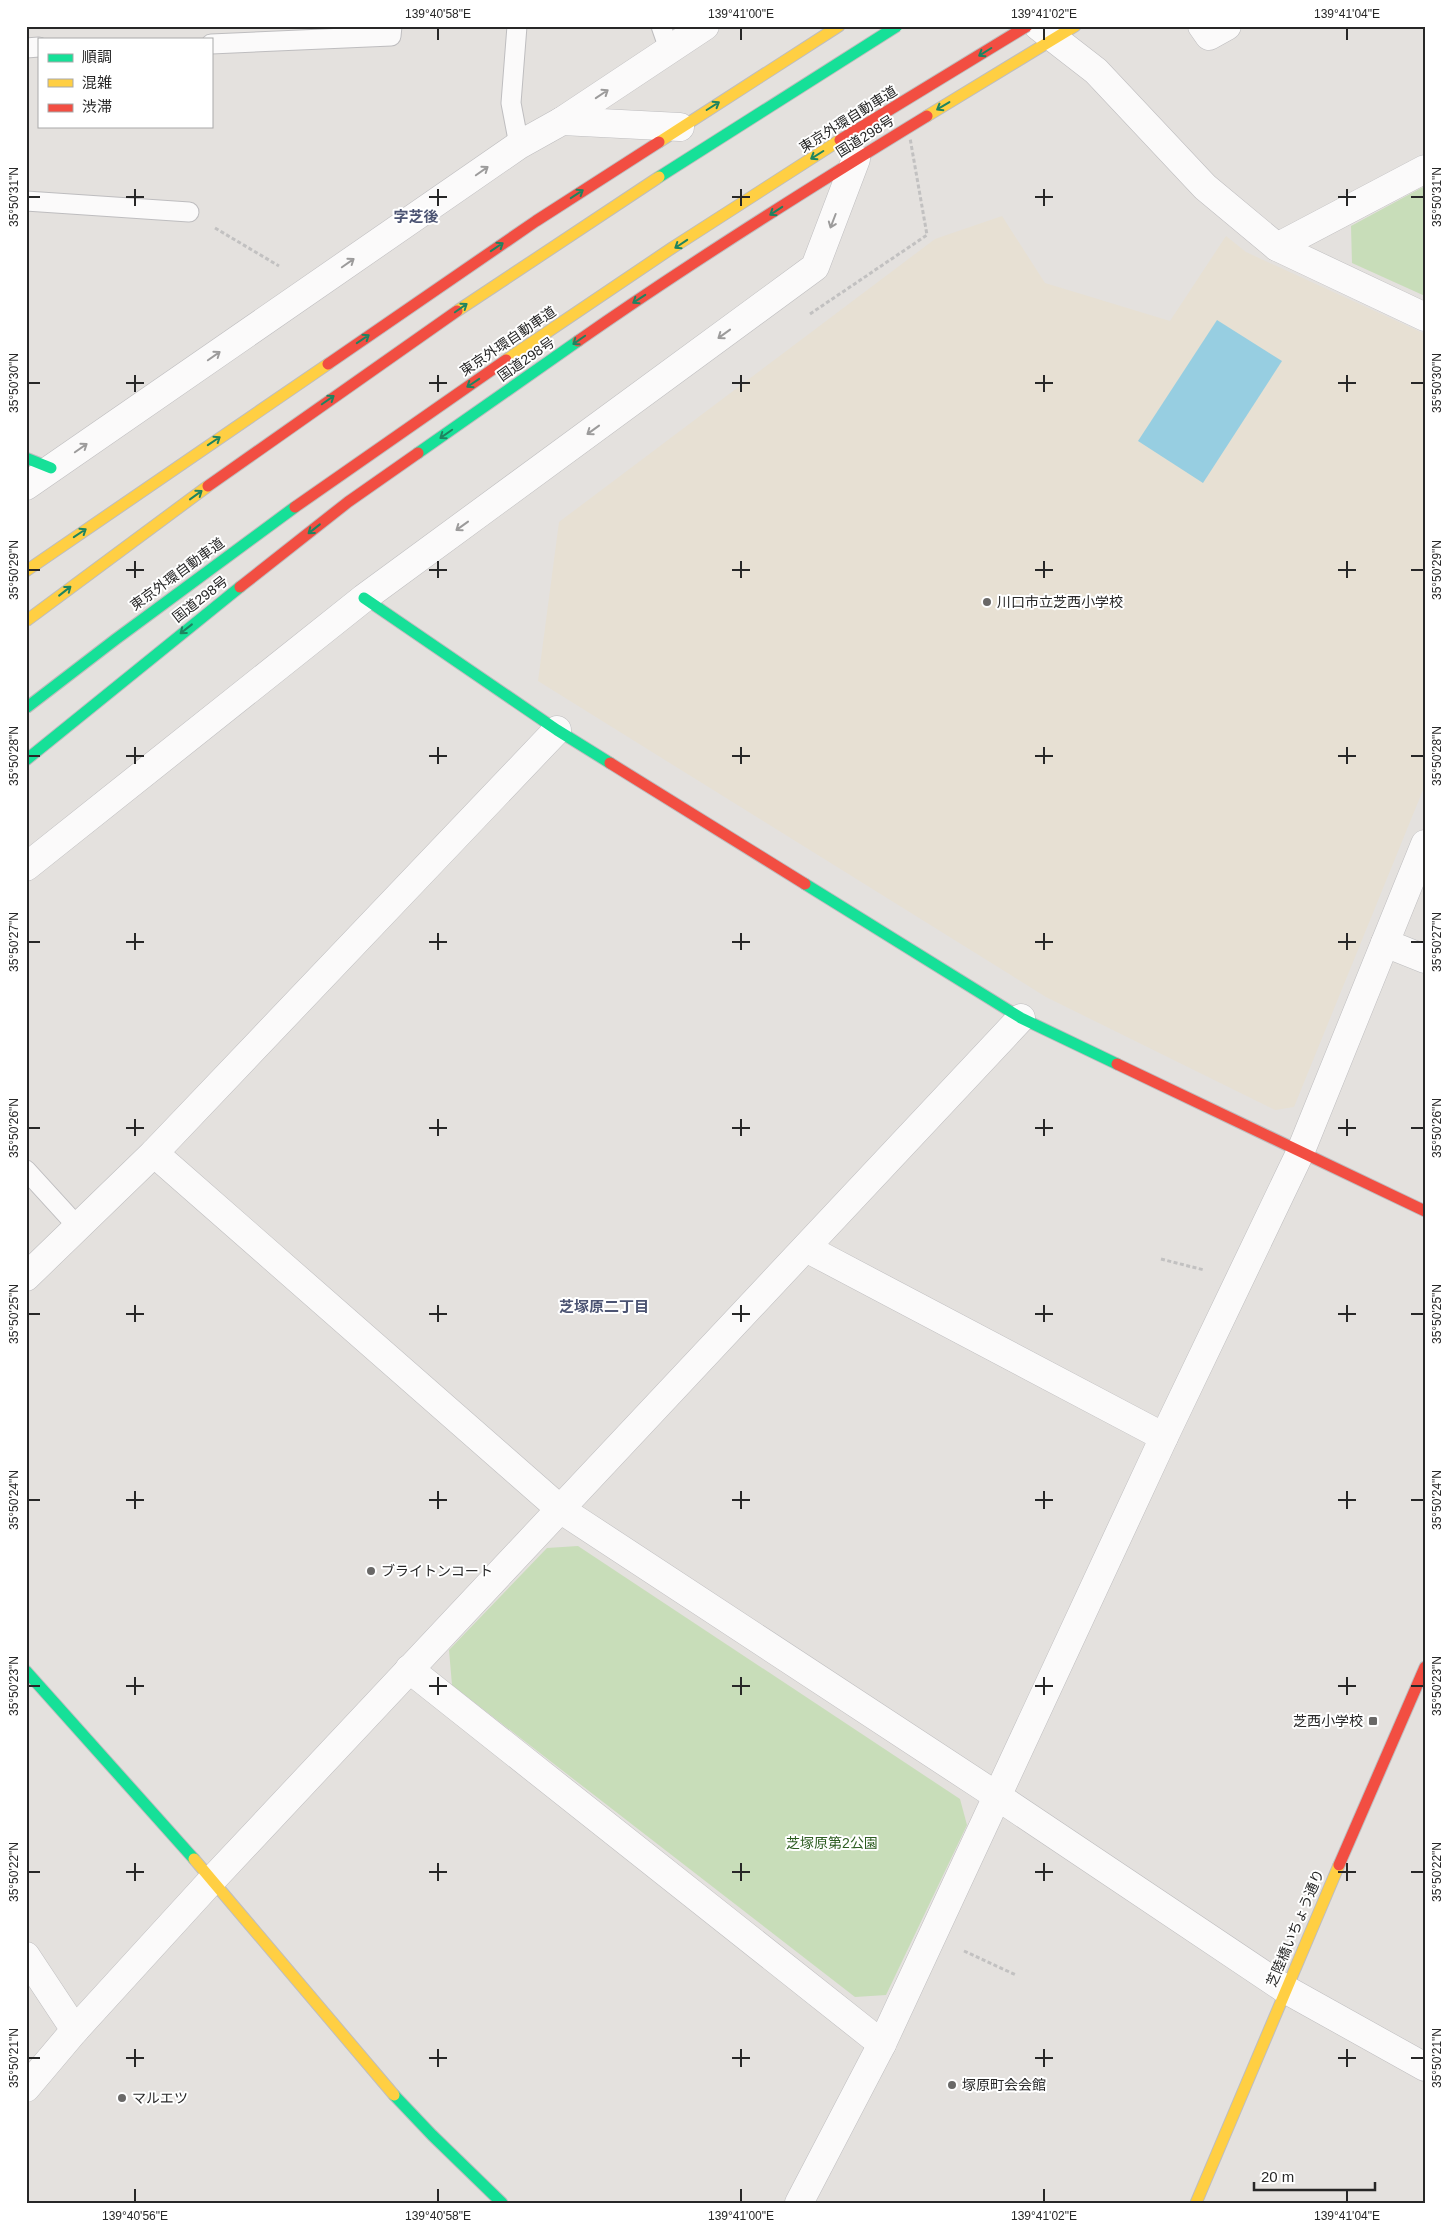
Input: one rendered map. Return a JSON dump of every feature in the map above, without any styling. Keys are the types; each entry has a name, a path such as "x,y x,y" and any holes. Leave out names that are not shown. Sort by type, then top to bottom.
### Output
{"main road":[{"path":"26,571 536,220 839,26"},
{"path":"26,622 82,578 301,419 514,271 740,123 897,26"},
{"name":"東京外環自動車道","path":"26,708 128,628 338,475 536,340 770,184 1027,26"},
{"name":"国道298号","path":"26,760 181,633 348,502 619,312 1055,31"},
{"path":"26,458 51,468"},
{"path":"364,598 557,730 1021,1018 1300,1153 1425,1211"},
{"name":"芝陸橋いちょう通り","path":"1196,2203 1284,1989 1425,1666"},
{"path":"26,1671 212,1880 356,2052 465,2170 502,2203"}],"street":[{"path":"26,486 519,146 562,121 665,38 706,26"},
{"path":"1202,26 1209,36 1227,26"},
{"path":"1055,31 1096,71 1205,187 1277,247 1425,317"},
{"path":"562,121 680,127"},
{"path":"26,866 364,598 815,267 856,159"},
{"path":"1277,247 1425,169"},
{"path":"26,1277 154,1153 557,730"},
{"path":"799,2203 882,2044 1164,1438 1300,1153 1425,844"},
{"path":"1385,943 1425,960"},
{"path":"26,2088 75,2030 212,1880 1021,1018"},
{"path":"154,1153 560,1509 997,1796 1284,1989 1425,2067"},
{"path":"806,1248 1164,1438"},
{"path":"409,1669 882,2044"},
{"path":"26,1956 75,2030"}],"lane":[{"path":"212,44 256,35 391,36 392,26"},
{"path":"517,26 511,103 519,146"},
{"path":"26,201 189,212"},
{"path":"26,1170 78,1227"}],"path":[{"path":"810,314 927,235 909,131"},
{"path":"189,212 280,266"},
{"path":"1161,1259 1239,1280"},
{"path":"932,1936 1016,1975"}],"shaded area":[{"name":"川口市立芝西小学校","path":"1002,216 1045,283 1170,321 1226,236 1246,252 1425,334 1425,785 1294,1107 1275,1110 1046,997 538,681 559,522 935,239"}],"green space":[{"path":"1425,186 1425,296 1352,263 1351,226"},
{"name":"芝塚原第2公園","path":"578,1546 960,1799 967,1825 886,1995 855,1997 452,1685 449,1650 547,1548"}],"water":[{"path":"1217,320 1282,361 1203,483 1138,441"}],"traffic: fast":[{"path":"659,177 897,26"},
{"path":"418,453 578,341"},
{"path":"26,458 51,468"},
{"path":"26,708 295,507"},
{"path":"26,760 240,587"},
{"path":"364,598 557,730 610,763"},
{"path":"805,884 1021,1018 1117,1064"},
{"path":"26,1671 194,1859"},
{"path":"394,2095 502,2203"}],"traffic: slow":[{"path":"659,142 839,26"},
{"path":"927,116 1075,26"},
{"path":"506,360 672,248 840,140"},
{"path":"457,311 659,177"},
{"path":"26,571 328,364"},
{"path":"26,621 208,486"},
{"path":"194,1859 394,2095"},
{"path":"1196,2203 1339,1865"}],"traffic: jam":[{"path":"840,140 1027,26"},
{"path":"578,341 751,226 927,116"},
{"path":"328,364 536,221 659,142"},
{"path":"208,486 457,311"},
{"path":"295,507 506,360"},
{"path":"240,587 348,502 418,453"},
{"path":"610,763 805,884"},
{"path":"1117,1064 1425,1211"},
{"path":"1339,1865 1425,1667"}],"place":[{"name":"川口市立芝西小学校","path":"987,602"},
{"name":"ブライトンコート","path":"371,1571"},
{"name":"芝西小学校","path":"1373,1721"},
{"name":"塚原町会会館","path":"952,2085"},
{"name":"マルエツ","path":"122,2098"}],"district":[{"name":"字芝後","path":"416,216"},
{"name":"芝塚原二丁目","path":"604,1306"}]}
